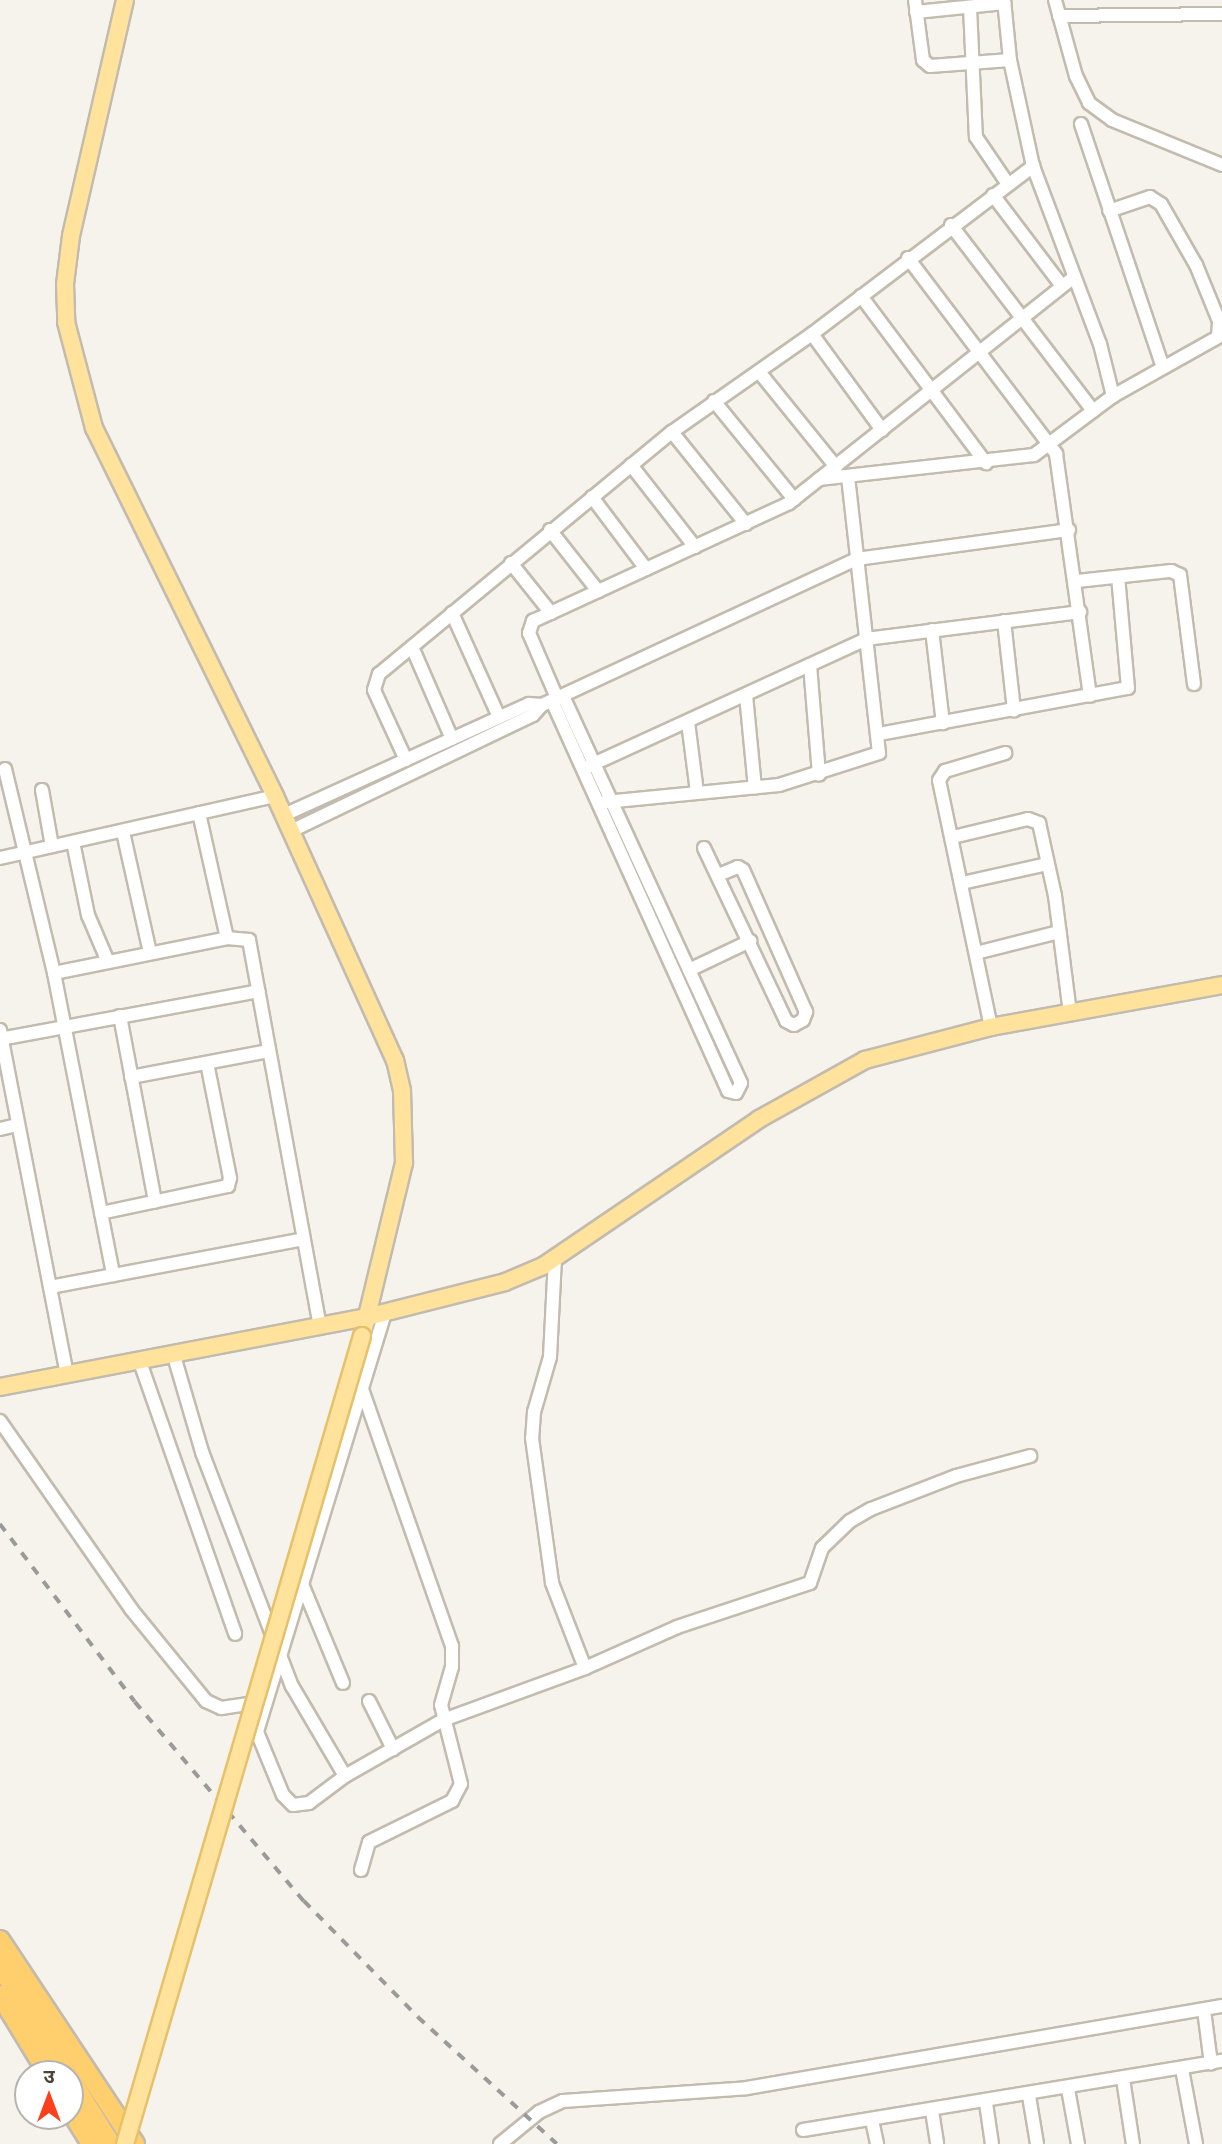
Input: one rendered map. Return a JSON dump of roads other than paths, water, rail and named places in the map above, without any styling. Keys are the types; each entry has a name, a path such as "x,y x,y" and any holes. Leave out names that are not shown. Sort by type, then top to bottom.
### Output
{"highway":[{"path":"0,1940 135,2144"},
{"path":"0,1966 59,2060"},
{"path":"0,1995 39,2060"},
{"path":"84,2100 111,2144"}],"main road":[{"path":"125,0 67,260 66,322 76,372 94,428 275,796 385,1033 402,1091 404,1153 399,1196 362,1336 125,2144"},
{"path":"0,1387 174,1356 367,1317 505,1282 555,1258 827,1077 903,1047 991,1027 1222,985"}],"street":[{"path":"1055,0 1076,76 1097,110 1222,165"},
{"path":"1010,60 935,67 926,64 916,6 970,7 1004,1 1010,60 1033,166 1067,282 1100,344 1113,396"},
{"path":"970,7 975,63 976,137 1008,184"},
{"path":"1059,16 1222,14"},
{"path":"1080,124 1163,367"},
{"path":"406,760 373,684 412,647 550,530 672,432 813,334 908,258 1033,166"},
{"path":"993,195 1067,282"},
{"path":"819,479 986,463 1034,455 1113,396 1215,340 1221,330 1219,321 1196,265 1158,200 1150,197 1109,211"},
{"path":"951,226 1093,411"},
{"path":"908,258 1051,443 1060,467 1090,695"},
{"path":"588,767 597,802 729,1091 736,1093 741,1083 611,801 588,767 554,700 529,633 530,624 794,499 1067,282"},
{"path":"861,296 986,463"},
{"path":"813,334 882,430"},
{"path":"760,373 835,467"},
{"path":"714,401 794,499"},
{"path":"672,432 746,524"},
{"path":"631,465 695,547"},
{"path":"597,802 755,788 820,775 877,756 879,734 848,477"},
{"path":"592,497 646,569"},
{"path":"550,530 598,591"},
{"path":"291,831 533,715 554,700 857,559 1069,530"},
{"path":"511,563 551,613"},
{"path":"1077,581 1171,572 1180,575 1194,684"},
{"path":"879,734 1014,710 1130,685 1118,577"},
{"path":"588,767 866,639 1080,612"},
{"path":"452,613 499,717"},
{"path":"1004,621 1014,710"},
{"path":"932,630 943,723"},
{"path":"412,647 452,739"},
{"path":"810,665 820,775"},
{"path":"746,695 755,788"},
{"path":"284,815 529,704 554,700"},
{"path":"688,722 697,792"},
{"path":"991,1027 953,837 940,788 941,776 1004,753"},
{"path":"5,769 54,973 113,1275"},
{"path":"42,790 52,846"},
{"path":"0,858 275,796"},
{"path":"199,813 227,938"},
{"path":"953,837 1036,820 1048,864 1070,1013"},
{"path":"123,832 150,953"},
{"path":"73,842 88,915 108,962"},
{"path":"704,848 786,1021 794,1025 803,1020 806,1012 743,870 738,867 718,875"},
{"path":"962,883 1048,864"},
{"path":"976,953 1059,932"},
{"path":"54,973 227,938 245,937 252,944 320,1325"},
{"path":"689,970 750,941"},
{"path":"67,1375 0,1036 260,991"},
{"path":"120,1016 155,1202"},
{"path":"131,1077 269,1051"},
{"path":"102,1213 224,1188 230,1182 207,1063"},
{"path":"0,1129 19,1125"},
{"path":"50,1287 304,1239"},
{"path":"555,1258 550,1357 534,1412 532,1438 552,1583 585,1668"},
{"path":"385,1313 279,1655 258,1738 287,1802 309,1803 345,1776 443,1720 585,1668 677,1627 810,1583 822,1548 850,1521 871,1509 956,1476 1030,1456"},
{"path":"174,1356 202,1451 279,1655 292,1686 345,1776"},
{"path":"140,1362 235,1634"},
{"path":"361,1870 369,1842 457,1797 460,1776 441,1705 452,1667 452,1646 362,1389"},
{"path":"0,1421 131,1609 206,1701 221,1708 266,1701"},
{"path":"302,1584 343,1683"},
{"path":"369,1700 393,1749"},
{"path":"500,2144 539,2112 563,2101 747,2088 1222,2006"},
{"path":"803,2130 986,2103 1217,2062 1204,2010"},
{"path":"1182,2069 1196,2144"},
{"path":"1123,2079 1133,2144"},
{"path":"1069,2089 1078,2144"},
{"path":"1029,2095 1037,2144"},
{"path":"986,2103 992,2144"},
{"path":"932,2111 937,2144"},
{"path":"872,2120 877,2144"}],"railway":[{"path":"0,1524 135,1702 304,1901 418,2017 557,2144"}]}
